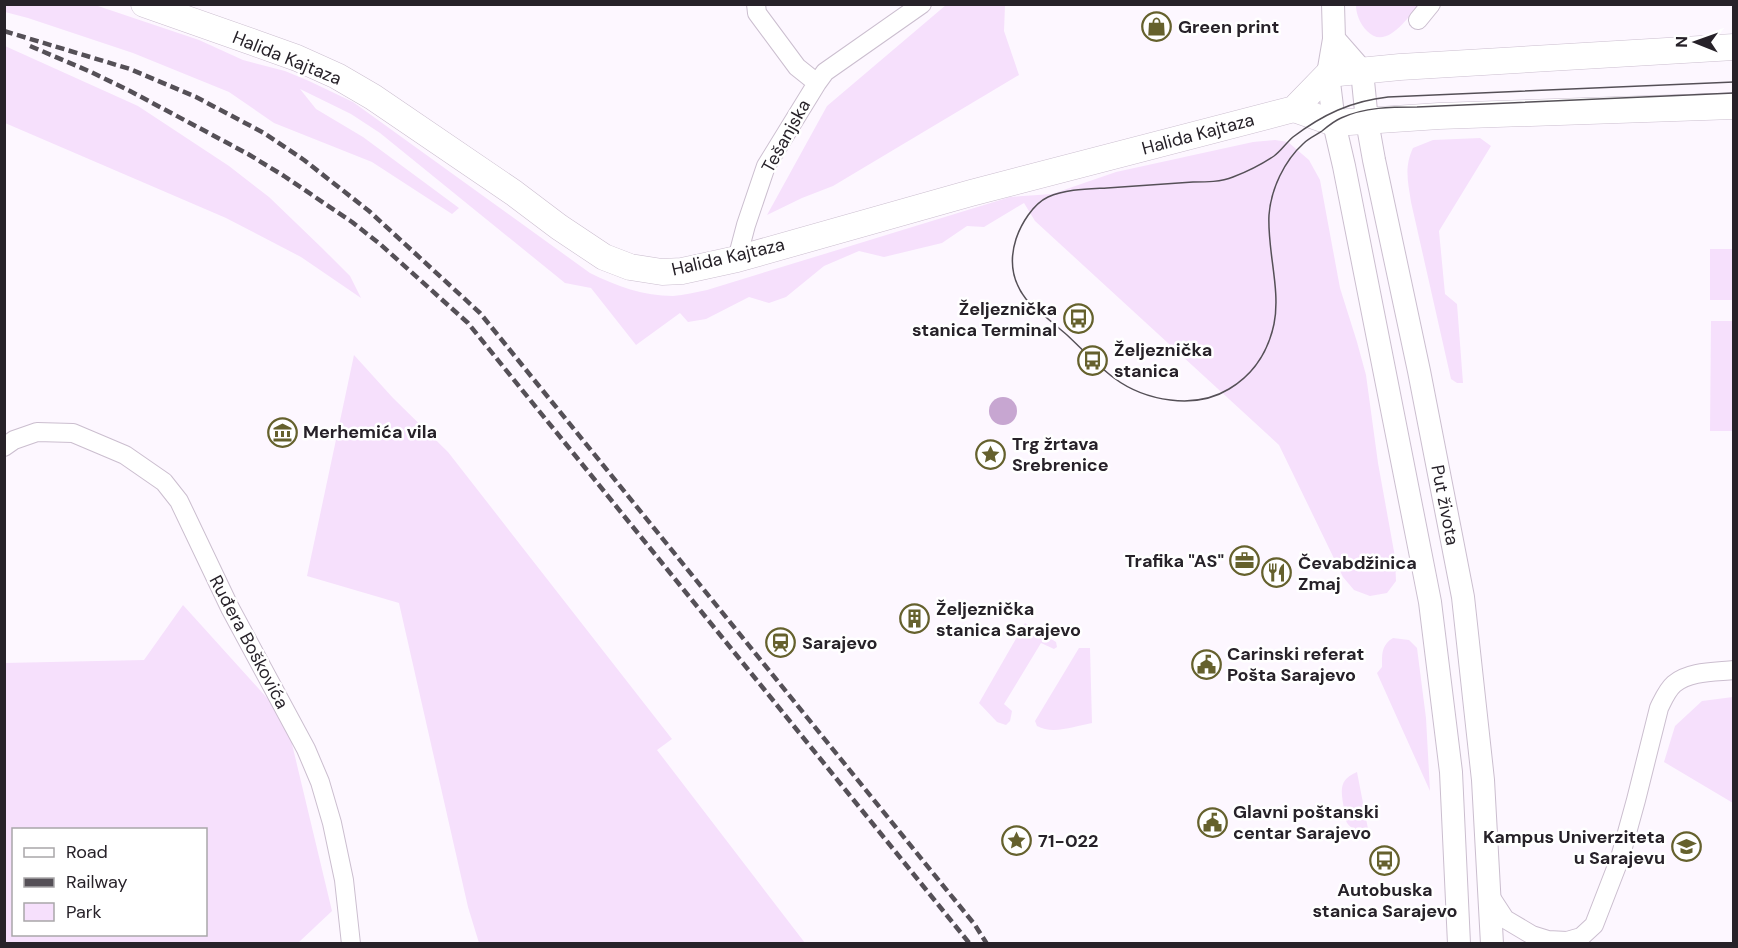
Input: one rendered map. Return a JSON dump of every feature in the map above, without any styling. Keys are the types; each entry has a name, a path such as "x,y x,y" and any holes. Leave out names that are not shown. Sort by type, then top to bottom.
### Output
{"main road":[{"name":"Halida Kajtaza","path":"144,4 287,54 337,76 373,97 456,153 604,257 630,267 662,272 682,271 737,259 971,193 1294,109"},
{"path":"1734,47 1400,67 1328,74 1294,109 1334,123 1439,116 1734,106"}],"street":[{"name":"Tešanjska","path":"756,4 757,13 797,66 817,83"},
{"name":"Tešanjska","path":"737,259 766,166 817,83 825,72 922,4"},
{"name":"Put života","path":"1333,4 1334,39 1328,74 1334,123 1430,602 1451,772 1459,944"},
{"path":"1418,20 1431,4"},
{"path":"1334,39 1362,71"},
{"name":"Put života","path":"1362,71 1366,121 1421,382 1462,597 1483,780 1492,944"},
{"name":"Ruđera Boškovića","path":"4,447 14,440 37,432 73,433 125,455 164,482 179,501 226,600 306,749 320,782 332,823 344,880 351,944"},
{"path":"1490,896 1505,919 1541,942 1567,941 1581,937 1594,925 1620,858 1659,708 1665,697 1675,684 1690,676 1734,670"}],"green space":[{"path":"5,4 95,5 199,40 243,60 285,71 309,81 353,102 590,273 630,289 662,296 677,296 707,290 1010,197 1052,194 1116,172 1253,142 1275,140 1288,142 1309,160 1320,180 1340,288 1366,375 1378,463 1395,557 1396,581 1387,593 1370,596 1354,590 1343,577 1279,445 1035,221 1024,203 984,227 967,226 942,243 884,257 859,251 824,266 786,297 769,303 749,297 706,319 688,322 680,313 636,345 591,288 565,283 380,133 351,114 300,89 316,109 363,137 459,208 452,214 372,162 274,123 229,92 133,53 5,12"},
{"path":"946,5 1005,5 1004,31 1019,75 833,186 767,215 827,106"},
{"path":"1356,5 1419,5 1396,30 1381,37 1374,36 1367,31 1359,19"},
{"path":"5,46 138,106 229,166 269,197 350,276 361,298 301,257 226,218 5,123"},
{"path":"1480,138 1491,146 1439,231 1445,294 1457,304 1463,383 1457,383 1451,379 1411,202 1408,168 1413,148 1433,140"},
{"path":"1710,249 1733,249 1733,300 1710,300"},
{"path":"1711,321 1733,321 1733,431 1710,431"},
{"path":"354,355 393,398 448,452 672,739 657,750 805,943 479,943 468,907 399,603 307,576"},
{"path":"183,605 286,719 332,911 298,943 5,943 4,663 144,660"},
{"path":"1025,623 1056,642 1057,647 1054,649 1041,643 1004,704 1012,711 1010,721 1006,725 997,722 979,703"},
{"path":"1393,638 1409,640 1417,648 1426,718 1430,791 1377,673 1382,667 1384,647"},
{"path":"1079,648 1090,648 1092,723 1057,730 1043,729 1037,726 1035,721"},
{"path":"1734,697 1733,803 1664,762 1675,726 1702,701"},
{"path":"1357,772 1369,834 1351,827 1345,816 1342,787 1351,775"}],"shaded area":[{"path":"1003,397 1013,401 1017,411 1013,421 1003,425 993,421 989,411 993,401"}],"tram line":[{"path":"1734,82 1388,97 1362,102 1338,110 1315,122 1293,137 1274,156 1228,179 1077,190 1048,197 1033,209 1018,233 1012,263 1015,278 1026,299 1102,368 1126,386 1170,400 1201,399 1216,395 1238,383 1253,369 1264,353 1276,311 1269,228 1272,195 1290,158 1308,140 1336,121 1350,114 1388,108 1734,93"}],"railway":[{"path":"4,31 130,69 196,97 264,133 304,160 369,211 480,313 975,925 987,944"},
{"path":"30,46 130,91 248,154 284,176 380,244 468,323 970,944"}],"place":[{"name":"Green print","path":"1157,27"},
{"name":"Željeznička stanica Terminal","path":"1078,319"},
{"name":"Željeznička stanica","path":"1093,360"},
{"name":"Merhemića vila","path":"282,432"},
{"name":"Trg žrtava Srebrenice","path":"991,454"},
{"name":"Trafika \"AS\"","path":"1245,561"},
{"name":"Čevabdžinica Zmaj","path":"1277,573"},
{"name":"Željeznička stanica Sarajevo","path":"915,619"},
{"name":"Sarajevo","path":"781,643"},
{"name":"Carinski referat Pošta Sarajevo","path":"1206,664"},
{"name":"Glavni poštanski centar Sarajevo","path":"1212,822"},
{"name":"71-022","path":"1017,841"},
{"name":"Kampus Univerziteta u Sarajevu","path":"1686,847"},
{"name":"Autobuska stanica Sarajevo","path":"1385,861"}]}
